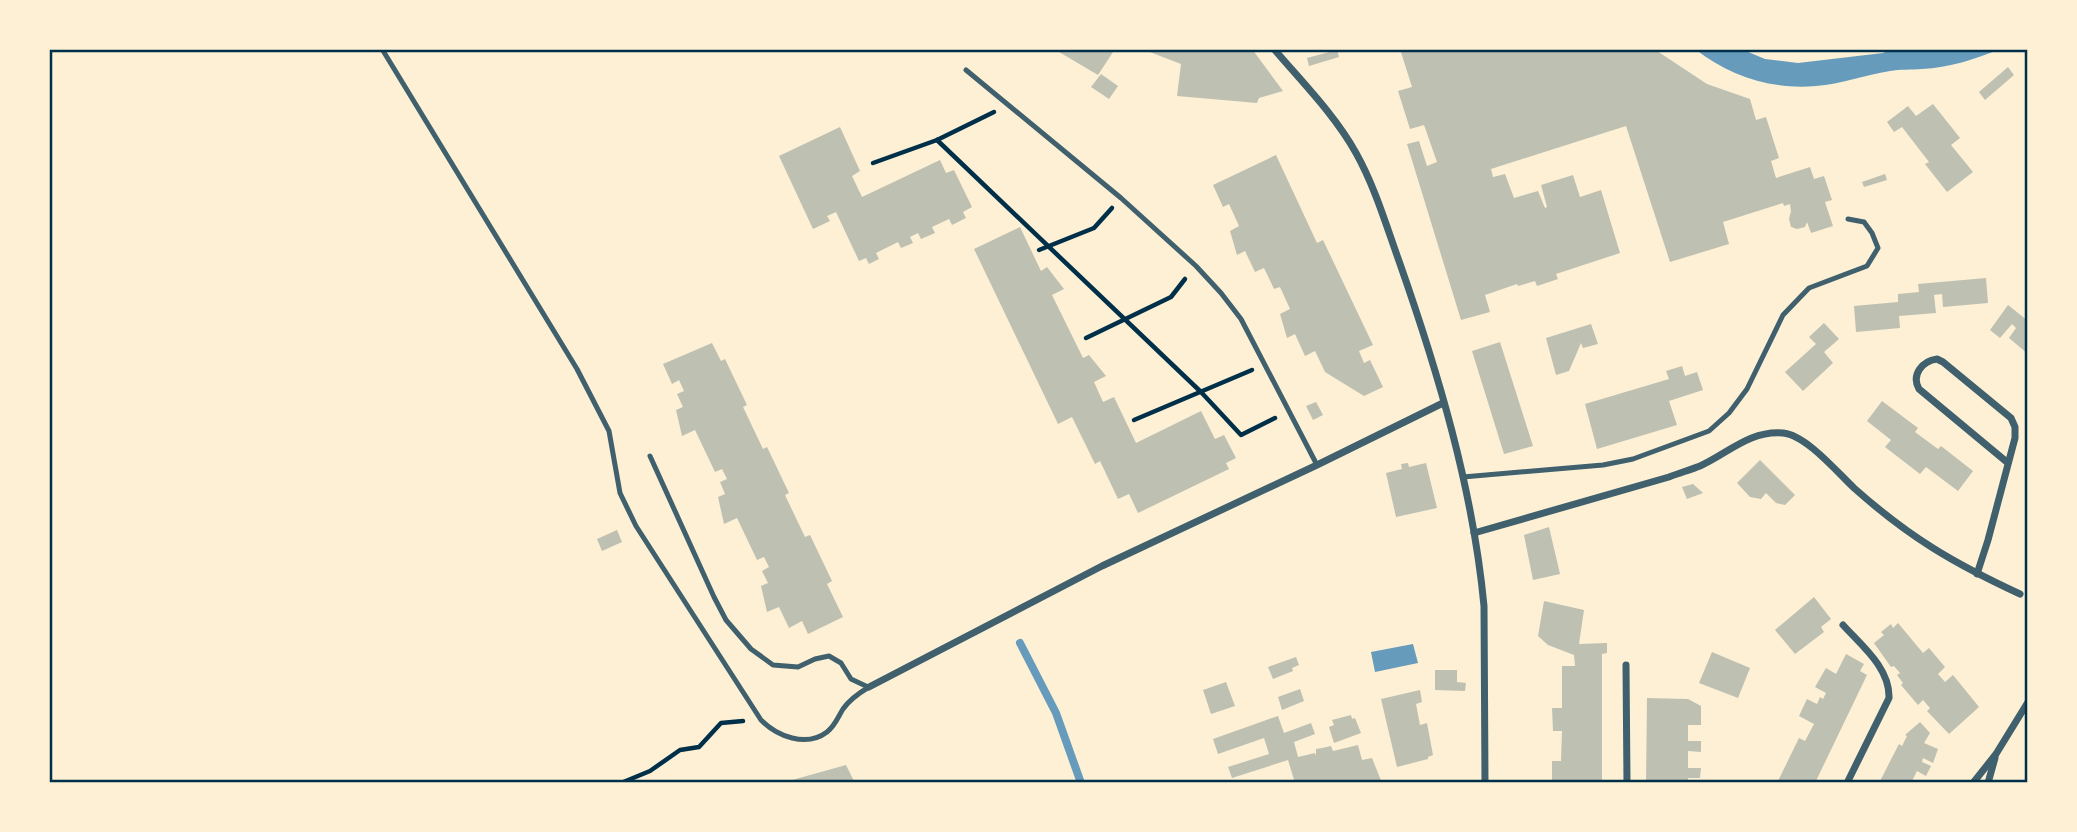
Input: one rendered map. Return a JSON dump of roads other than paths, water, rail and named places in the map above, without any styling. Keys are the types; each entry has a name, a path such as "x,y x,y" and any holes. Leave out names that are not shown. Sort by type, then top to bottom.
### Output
{"street":[{"path":"1274,49 1342,130 1372,185 1413,301 1443,403 1474,533 1484,606 1485,783"},
{"path":"1977,574 2015,438 2015,427 2011,418 1944,362 1937,359 1926,362 1916,375 1919,389 2008,463"},
{"path":"869,687 1102,566 1443,403"},
{"path":"1474,533 1670,477 1700,466 1745,440 1765,433 1784,432 1804,441 1904,531 1946,558 2020,594"},
{"path":"1843,625 1877,662 1889,688 1889,698 1847,783"},
{"path":"1626,666 1627,783"},
{"path":"1973,783 1996,754 2028,702"},
{"path":"1988,783 1996,754"}],"lane":[{"path":"382,49 577,369 609,432 620,493 636,526 761,720 778,735 794,739 817,737 826,733 853,698 869,687"},
{"path":"966,70 1121,198 1196,266 1232,305 1317,465"},
{"path":"1462,477 1603,465 1633,459 1709,431 1729,413 1748,388 1783,315 1809,288 1867,266 1878,248 1872,233 1864,222 1847,219"},
{"path":"650,456 726,620 751,649 773,665 798,667 829,656 841,663 852,679 869,687"}],"water":[{"path":"1695,49 1741,49 1765,59 1798,63 1883,53 1892,49 2000,49 1942,67 1894,70 1835,83 1800,87 1767,83 1737,74"},
{"path":"1413,644 1418,663 1375,672 1371,652"}],"waterway":[{"path":"1020,643 1056,713 1081,783"}]}
